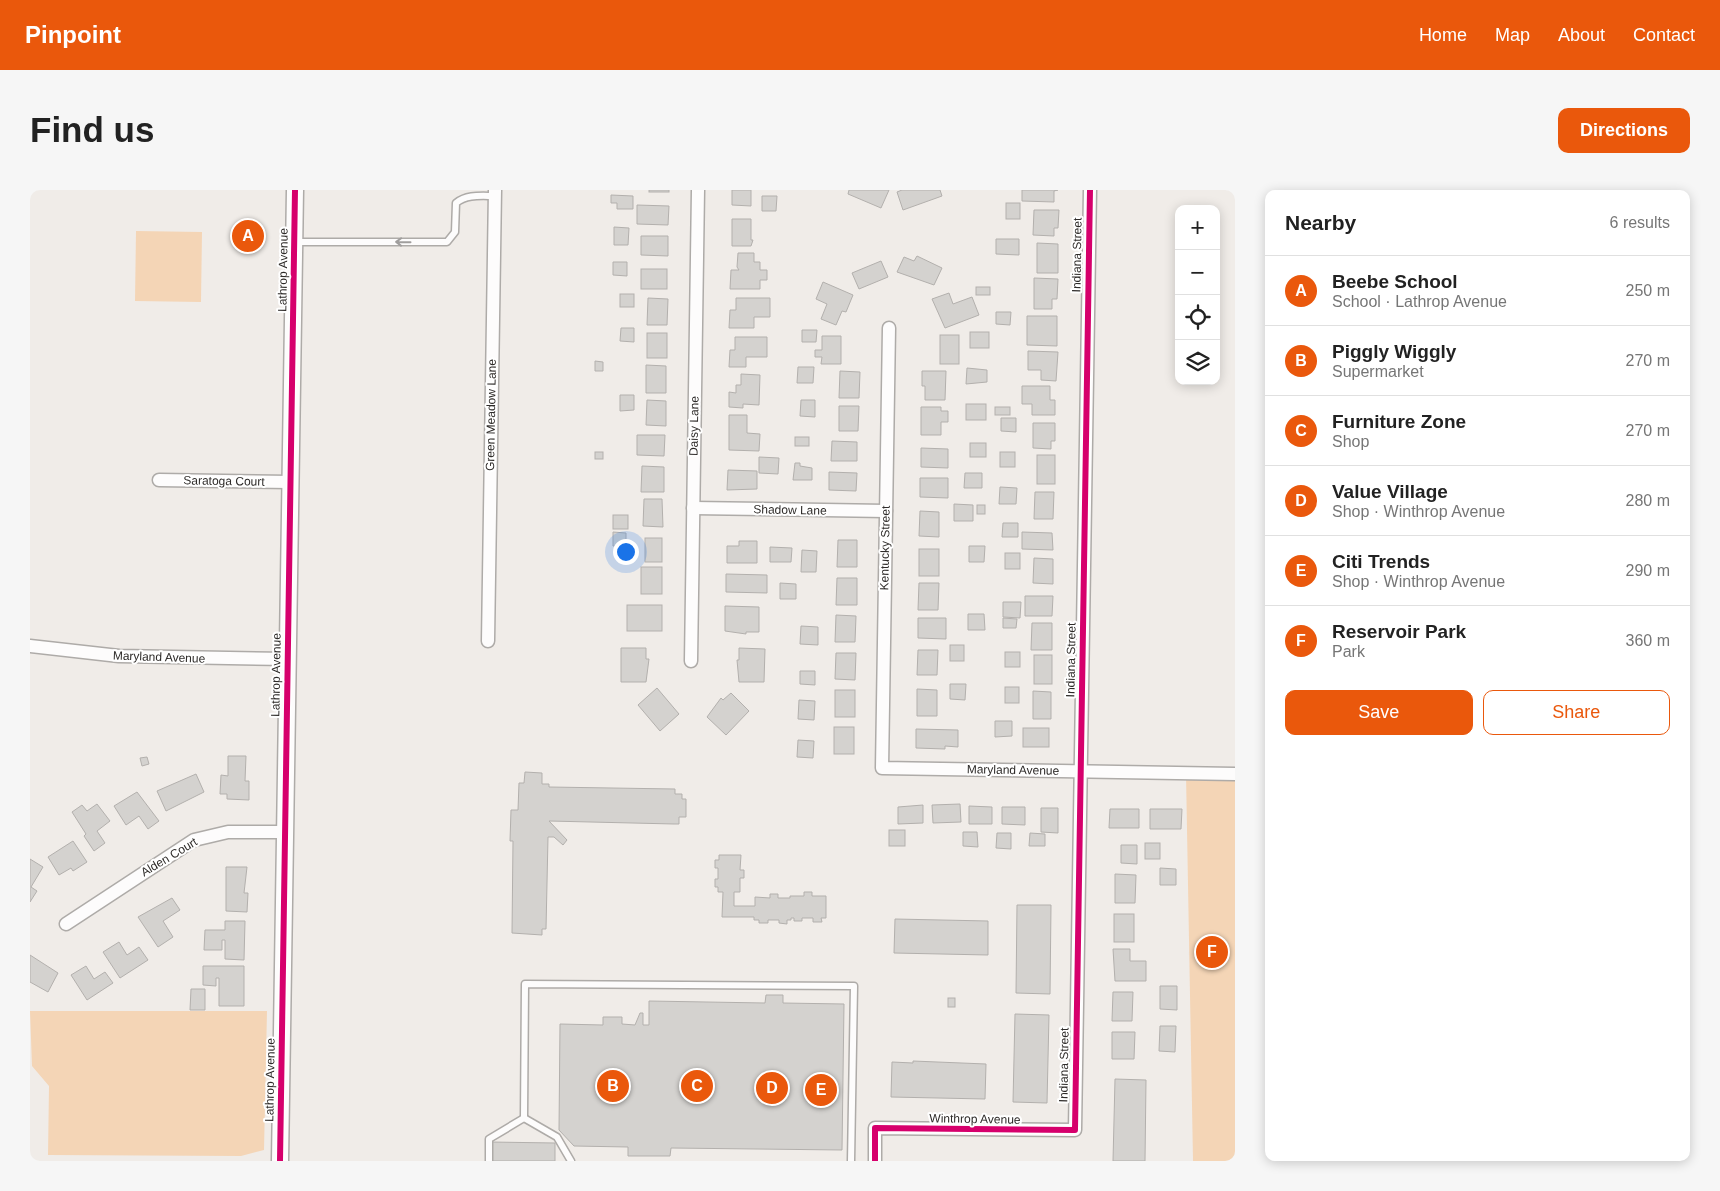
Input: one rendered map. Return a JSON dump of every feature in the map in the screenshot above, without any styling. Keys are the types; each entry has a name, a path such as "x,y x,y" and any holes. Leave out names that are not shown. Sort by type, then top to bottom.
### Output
{"street":[{"name":"Lathrop Avenue","path":"280,1161 295,190"},
{"name":"Daisy Lane","path":"691,661 698,190"},
{"name":"Indiana Street","path":"1075,1130 1090,190"},
{"name":"Green Meadow Lane","path":"488,641 495,193"},
{"name":"Kentucky Street","path":"882,768 889,328"},
{"name":"Saratoga Court","path":"158,480 290,482"},
{"name":"Shadow Lane","path":"693,508 886,511"},
{"name":"Maryland Avenue","path":"30,646 119,656 288,659"},
{"name":"Maryland Avenue","path":"882,768 1235,774"},
{"name":"Alden Court","path":"66,924 194,840 228,832 285,832"},
{"name":"Winthrop Avenue","path":"875,1161 875,1128 1075,1130"}],"lane":[{"path":"294,242 448,242 455,232 456,204 462,198 495,193"},
{"path":"524,1118 525,984 854,986 851,1161"},
{"path":"488,1161 489,1139 524,1118"},
{"path":"524,1118 557,1138 571,1161"}],"shaded area":[{"path":"136,231 202,232 201,302 135,301"},
{"path":"1186,774 1235,774 1235,1161 1193,1161"},
{"path":"30,1011 267,1011 264,1150 241,1156 48,1155 49,1086 32,1066"}],"building":[{"path":"649,190 669,190 669,192 649,192"},
{"path":"732,190 751,190 751,206 732,205"},
{"path":"849,190 889,190 881,208 848,194"},
{"path":"902,190 940,190 942,196 903,210 897,192"},
{"path":"1022,190 1058,190 1054,191 1054,202 1022,201"},
{"path":"611,195 633,196 633,209 617,209 617,203 611,203"},
{"path":"762,196 777,196 776,211 762,211"},
{"path":"1006,203 1020,203 1020,219 1006,219"},
{"path":"637,205 669,206 668,225 637,224"},
{"path":"1034,210 1059,210 1058,228 1054,228 1054,236 1033,235"},
{"path":"732,219 751,219 751,240 753,240 751,246 732,246"},
{"path":"614,227 629,228 628,245 614,245"},
{"path":"641,236 668,236 668,256 641,255"},
{"path":"996,239 1019,239 1019,255 996,254"},
{"path":"1037,243 1058,244 1058,273 1037,273"},
{"path":"738,253 754,253 754,262 760,262 760,270 767,270 767,280 760,280 760,289 730,289 731,270 739,270 737,267"},
{"path":"917,256 942,268 934,285 897,272 904,257 914,261"},
{"path":"881,261 888,277 859,289 852,273"},
{"path":"613,262 627,262 627,276 613,275"},
{"path":"641,269 667,269 667,289 641,289"},
{"path":"1034,278 1058,279 1057,299 1052,299 1052,309 1034,309"},
{"path":"823,282 853,295 846,312 842,311 836,325 821,319 827,304 816,299"},
{"path":"976,287 990,287 990,295 976,295"},
{"path":"949,293 953,304 972,297 979,315 945,328 932,299"},
{"path":"620,294 634,294 634,307 620,307"},
{"path":"648,298 668,299 667,325 647,325"},
{"path":"736,298 770,298 770,317 754,317 754,328 729,328 730,310 736,310"},
{"path":"996,312 1011,312 1010,325 996,324"},
{"path":"1027,316 1057,316 1057,346 1027,345"},
{"path":"621,328 634,328 634,342 620,341"},
{"path":"802,330 817,330 816,342 802,342"},
{"path":"970,332 989,332 989,348 970,348"},
{"path":"647,333 667,333 667,358 647,358"},
{"path":"940,335 959,335 959,364 940,364"},
{"path":"822,336 841,336 841,364 821,364 822,357 815,357 815,350 822,350"},
{"path":"735,337 767,337 767,357 746,357 746,367 729,367 730,350 735,350"},
{"path":"1028,351 1058,352 1056,381 1041,380 1041,370 1028,370"},
{"path":"595,361 603,362 603,371 595,371"},
{"path":"646,365 666,366 666,393 646,393"},
{"path":"798,367 814,367 813,383 797,383"},
{"path":"967,368 987,370 987,382 966,384"},
{"path":"840,371 860,372 859,398 839,398"},
{"path":"922,371 946,371 945,400 925,400 925,386 922,386"},
{"path":"741,374 760,375 759,405 743,404 743,408 729,407 729,392 736,393 736,385 741,385"},
{"path":"1022,386 1050,386 1050,400 1055,400 1055,415 1032,415 1032,404 1022,404"},
{"path":"620,395 634,395 634,410 620,411"},
{"path":"647,400 666,401 666,426 646,425"},
{"path":"801,400 815,400 815,417 800,416"},
{"path":"966,404 986,404 986,420 966,420"},
{"path":"839,406 859,406 858,431 839,431"},
{"path":"921,407 941,407 941,411 948,411 948,422 941,422 941,435 921,435"},
{"path":"995,407 1010,407 1010,415 995,415"},
{"path":"729,415 747,415 747,433 760,434 759,451 729,450"},
{"path":"1001,418 1016,418 1016,432 1001,431"},
{"path":"1033,423 1055,423 1055,441 1051,441 1051,449 1033,448"},
{"path":"637,435 665,435 664,456 637,455"},
{"path":"795,437 809,437 809,446 795,446"},
{"path":"832,441 857,442 857,461 831,461"},
{"path":"970,443 986,443 986,457 970,457"},
{"path":"921,448 948,449 948,468 921,467"},
{"path":"595,452 603,452 603,459 595,459"},
{"path":"1000,452 1015,452 1015,467 1000,467"},
{"path":"1037,455 1055,455 1055,484 1037,484"},
{"path":"759,457 779,458 778,474 759,473"},
{"path":"795,463 812,468 812,480 793,480"},
{"path":"642,466 664,467 664,492 641,492"},
{"path":"728,470 757,471 757,489 727,490"},
{"path":"829,472 857,473 856,491 829,490"},
{"path":"965,473 982,473 982,488 964,488"},
{"path":"920,478 948,478 948,498 920,497"},
{"path":"1000,487 1017,488 1016,504 999,504"},
{"path":"1035,492 1054,492 1053,519 1034,519"},
{"path":"644,499 662,499 663,527 643,526"},
{"path":"954,504 973,505 973,521 954,521"},
{"path":"977,505 985,505 985,514 977,514"},
{"path":"920,511 939,512 939,537 919,536"},
{"path":"613,515 628,515 628,529 613,529"},
{"path":"1003,523 1018,523 1018,537 1002,537"},
{"path":"613,532 626,533 626,546 613,546"},
{"path":"1022,532 1052,533 1053,550 1022,549"},
{"path":"645,538 662,538 662,562 645,562"},
{"path":"838,540 857,540 857,567 837,567"},
{"path":"739,541 757,541 757,563 727,563 727,546 739,546"},
{"path":"969,546 985,546 984,562 969,562"},
{"path":"770,547 792,548 791,562 770,562"},
{"path":"919,549 939,549 939,576 919,576"},
{"path":"802,550 817,551 816,572 801,572"},
{"path":"1005,553 1020,553 1020,569 1005,569"},
{"path":"1034,558 1053,559 1053,584 1033,583"},
{"path":"641,567 662,567 662,594 641,594"},
{"path":"726,574 767,575 767,593 726,592"},
{"path":"837,578 857,578 857,605 836,605"},
{"path":"780,583 796,584 796,599 780,599"},
{"path":"919,583 939,583 938,610 918,610"},
{"path":"1025,596 1053,596 1052,616 1025,616"},
{"path":"1003,602 1021,602 1020,618 1003,617"},
{"path":"627,605 662,605 662,631 627,631"},
{"path":"725,606 759,607 759,632 746,632 746,634 725,631"},
{"path":"968,614 984,614 985,630 968,630"},
{"path":"836,615 856,616 855,642 835,642"},
{"path":"918,618 946,618 946,639 918,638"},
{"path":"1003,618 1017,619 1016,628 1003,628"},
{"path":"1032,623 1052,623 1052,650 1031,650"},
{"path":"801,626 818,627 818,645 800,644"},
{"path":"950,645 964,645 964,661 950,661"},
{"path":"621,648 646,648 646,659 649,659 646,682 621,682"},
{"path":"739,648 765,649 764,682 739,682 737,660 739,660"},
{"path":"918,650 938,650 937,675 917,675"},
{"path":"1005,652 1020,652 1020,667 1005,667"},
{"path":"836,653 856,653 855,680 835,679"},
{"path":"1034,655 1052,655 1052,684 1034,684"},
{"path":"800,671 815,671 815,685 800,684"},
{"path":"950,684 966,684 965,700 950,699"},
{"path":"1005,687 1019,687 1019,703 1005,703"},
{"path":"657,688 679,714 660,731 638,705"},
{"path":"917,689 937,690 937,716 917,716"},
{"path":"835,690 855,690 855,717 835,717"},
{"path":"1033,691 1051,692 1051,719 1033,719"},
{"path":"731,693 749,711 726,735 707,717 721,698 723,700"},
{"path":"799,700 815,701 814,720 798,719"},
{"path":"995,721 1012,721 1012,736 995,737"},
{"path":"834,727 854,727 854,754 834,754"},
{"path":"1023,728 1049,728 1049,747 1023,747"},
{"path":"916,729 958,730 958,747 945,746 945,749 916,748"},
{"path":"798,740 814,741 813,758 797,757"},
{"path":"228,756 246,756 245,781 249,781 249,800 227,799 227,794 220,794 221,775 228,776"},
{"path":"147,757 149,764 142,766 140,758"},
{"path":"525,772 542,773 542,784 549,784 549,787 675,789 675,794 682,794 682,799 686,799 686,817 679,817 679,824 549,821 567,840 563,845 554,837 548,837 546,929 542,929 542,935 512,933 513,841 510,841 511,810 518,810 519,783 524,783"},
{"path":"196,774 204,792 166,811 157,791"},
{"path":"137,792 159,821 148,829 139,816 126,825 114,806"},
{"path":"97,804 110,821 97,831 105,843 94,851 72,812 82,805 87,811"},
{"path":"960,804 961,822 933,823 932,805"},
{"path":"923,805 923,823 898,824 898,807"},
{"path":"969,806 992,807 992,824 969,824"},
{"path":"1002,807 1025,807 1025,825 1002,824"},
{"path":"1041,808 1058,808 1058,833 1041,832"},
{"path":"1110,809 1139,809 1139,828 1109,828"},
{"path":"1150,809 1182,809 1181,829 1150,829"},
{"path":"889,830 905,830 905,846 889,846"},
{"path":"963,832 977,832 978,847 963,846"},
{"path":"997,833 1011,833 1011,849 996,848"},
{"path":"1030,833 1045,834 1045,846 1029,846"},
{"path":"73,841 87,862 73,871 71,868 59,875 48,857"},
{"path":"1145,843 1160,843 1160,859 1145,859"},
{"path":"1121,845 1137,845 1137,864 1121,863"},
{"path":"719,855 741,855 740,870 744,870 744,878 740,878 740,892 734,892 734,906 755,906 755,897 770,898 770,894 778,894 778,898 790,898 790,896 804,896 804,892 812,892 812,896 826,896 826,918 821,918 822,922 813,922 813,918 802,918 802,921 794,921 794,918 791,918 791,920 787,920 787,924 779,923 779,920 768,920 768,923 759,923 759,920 754,920 754,917 722,917 723,892 718,892 718,887 715,887 715,879 718,879 718,868 715,868 715,860 719,860"},
{"path":"30,859 43,867 31,887 37,891 30,902"},
{"path":"226,867 247,867 244,893 248,893 247,912 226,911"},
{"path":"1160,868 1176,869 1176,885 1160,885"},
{"path":"1115,874 1136,875 1135,903 1115,903"},
{"path":"172,898 180,910 163,921 173,937 158,947 138,917"},
{"path":"1017,905 1051,905 1050,994 1016,993"},
{"path":"1114,914 1134,914 1134,942 1114,942"},
{"path":"895,919 988,921 988,955 894,953"},
{"path":"225,921 245,921 244,960 225,959 225,940 222,940 222,950 204,950 205,930 225,930"},
{"path":"119,942 127,955 139,947 148,960 120,978 103,952"},
{"path":"1113,949 1130,949 1130,961 1146,961 1146,981 1115,981"},
{"path":"30,955 58,973 48,992 30,982"},
{"path":"86,966 94,979 105,972 113,983 87,1000 71,975"},
{"path":"203,966 244,966 244,1006 219,1006 219,978 216,978 216,986 203,985"},
{"path":"1160,986 1177,986 1177,1010 1160,1009"},
{"path":"191,989 205,989 205,1010 190,1010"},
{"path":"1113,992 1133,992 1132,1021 1112,1021"},
{"path":"766,995 783,995 783,1003 844,1004 842,1150 671,1148 670,1156 628,1156 628,1147 574,1146 559,1130 560,1024 603,1025 603,1017 622,1017 622,1024 635,1025 640,1013 643,1013 643,1025 649,1025 649,1001 765,1003"},
{"path":"948,998 955,998 955,1007 948,1007"},
{"path":"1015,1014 1049,1015 1047,1103 1013,1102"},
{"path":"1160,1026 1176,1026 1175,1052 1159,1051"},
{"path":"1112,1032 1135,1032 1134,1059 1112,1059"},
{"path":"913,1061 986,1064 985,1099 891,1097 892,1062 913,1063"},
{"path":"1115,1079 1146,1080 1145,1161 1113,1161"},
{"path":"491,1142 555,1143 555,1161 491,1161"}],"cycle path":[{"path":"280,1161 295,190"},
{"path":"875,1161 875,1128 1075,1130 1090,190"}],"place":[{"name":"Beebe School","path":"248,236"},
{"name":"Reservoir Park","path":"1212,952"},
{"name":"Piggly Wiggly","path":"613,1086"},
{"name":"Furniture Zone","path":"697,1086"},
{"name":"Value Village","path":"772,1088"},
{"name":"Citi Trends","path":"821,1090"}]}
